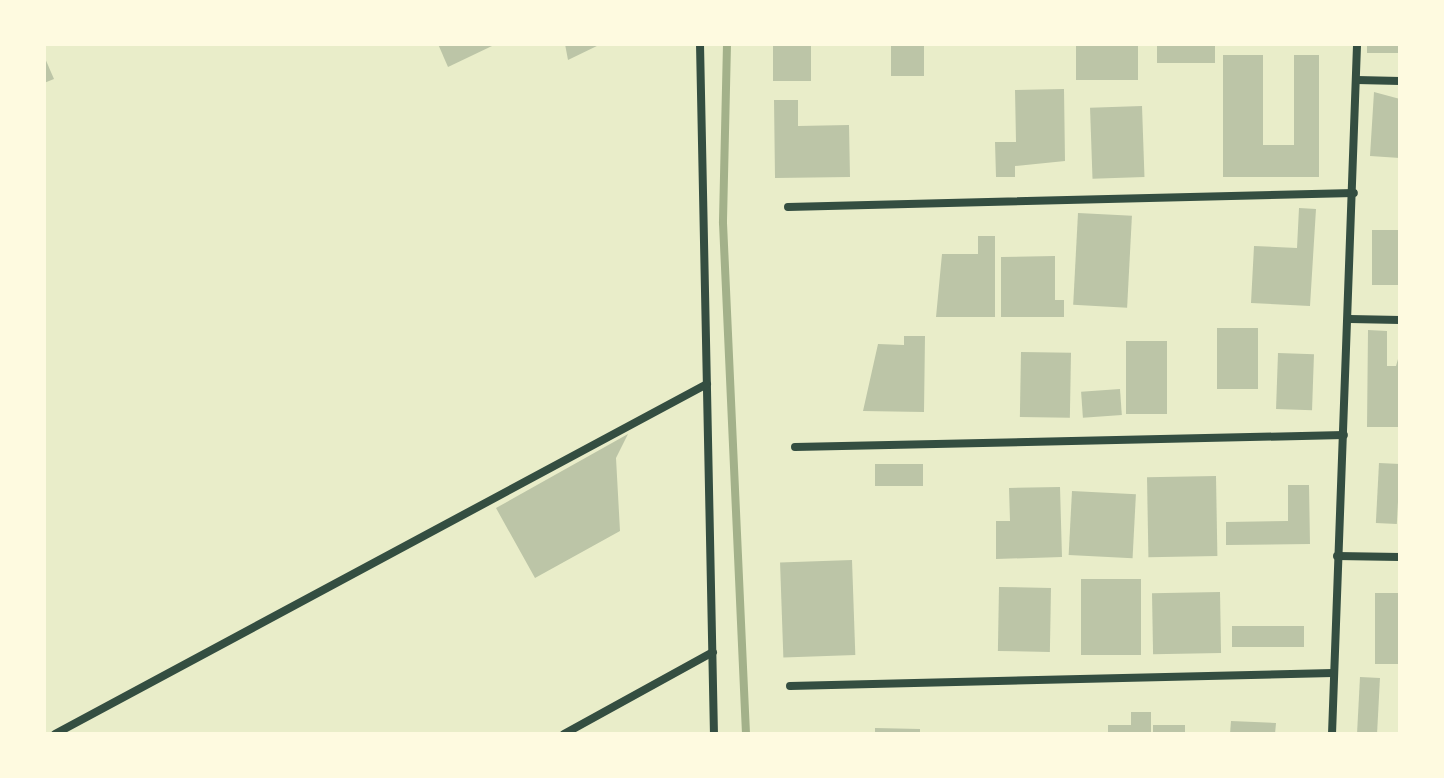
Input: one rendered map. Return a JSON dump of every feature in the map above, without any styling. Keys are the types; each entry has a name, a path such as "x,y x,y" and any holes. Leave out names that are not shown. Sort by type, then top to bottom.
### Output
{"street":[{"path":"700,44 714,734"},
{"path":"1332,734 1337,556 1350,319 1357,44"},
{"path":"1357,80 1400,81"},
{"path":"788,207 1354,193"},
{"path":"1350,319 1400,320"},
{"path":"55,734 707,384"},
{"path":"795,447 1344,435"},
{"path":"1337,556 1400,557"},
{"path":"564,734 713,652"},
{"path":"790,686 1333,673"}],"building":[{"path":"438,44 491,44 492,46 448,67"},
{"path":"565,44 601,44 568,60"},
{"path":"773,44 811,44 811,81 773,81"},
{"path":"891,44 924,44 924,76 891,76"},
{"path":"1076,44 1138,44 1138,80 1076,80"},
{"path":"1157,44 1215,44 1215,63 1157,63"},
{"path":"1367,44 1400,44 1400,53 1367,53"},
{"path":"1223,55 1263,55 1263,145 1294,145 1294,55 1319,55 1319,177 1223,177"},
{"path":"44,56 54,79 44,83"},
{"path":"1064,89 1065,161 1015,166 1015,177 996,177 995,142 1016,142 1015,90"},
{"path":"1374,92 1400,99 1400,158 1370,156"},
{"path":"774,100 798,100 798,126 849,125 850,177 775,178"},
{"path":"1142,106 1144,177 1093,179 1090,108"},
{"path":"1299,208 1316,209 1310,306 1251,303 1254,246 1297,248"},
{"path":"1078,213 1132,216 1127,308 1073,305"},
{"path":"1372,230 1400,230 1400,285 1372,285"},
{"path":"978,236 995,236 995,317 936,317 942,254 978,254"},
{"path":"1055,256 1055,300 1064,300 1064,317 1001,317 1001,257"},
{"path":"1217,328 1258,328 1258,389 1217,389"},
{"path":"1368,330 1387,331 1387,366 1396,366 1400,352 1400,427 1367,427"},
{"path":"904,336 925,336 924,412 863,411 878,344 904,345"},
{"path":"1126,341 1167,341 1167,414 1126,414"},
{"path":"1021,352 1071,353 1070,418 1020,417"},
{"path":"1278,353 1314,354 1312,410 1276,409"},
{"path":"1120,389 1122,415 1083,418 1081,392"},
{"path":"628,434 616,458 620,531 535,578 496,508"},
{"path":"1379,463 1400,464 1397,524 1376,523"},
{"path":"875,464 923,464 923,486 875,486"},
{"path":"1216,476 1217,556 1148,557 1147,477"},
{"path":"1288,485 1309,485 1310,544 1226,545 1226,522 1288,521"},
{"path":"1060,487 1062,557 996,559 996,521 1010,521 1009,488"},
{"path":"1072,491 1136,494 1133,558 1069,555"},
{"path":"852,560 855,655 783,657 780,563"},
{"path":"1081,579 1141,579 1141,655 1081,655"},
{"path":"999,587 1051,588 1050,652 998,651"},
{"path":"1220,592 1221,653 1153,654 1152,593"},
{"path":"1375,593 1400,593 1400,664 1375,664"},
{"path":"1232,626 1304,626 1304,647 1232,647"},
{"path":"1360,677 1380,678 1377,734 1357,734"},
{"path":"1131,712 1151,712 1151,734 1108,734 1108,725 1131,725"},
{"path":"1231,721 1276,723 1275,734 1230,734"},
{"path":"1153,725 1185,725 1185,734 1153,734"},
{"path":"875,728 920,729 920,734 875,734"}],"waterway":[{"path":"727,44 723,223 746,734"}]}
